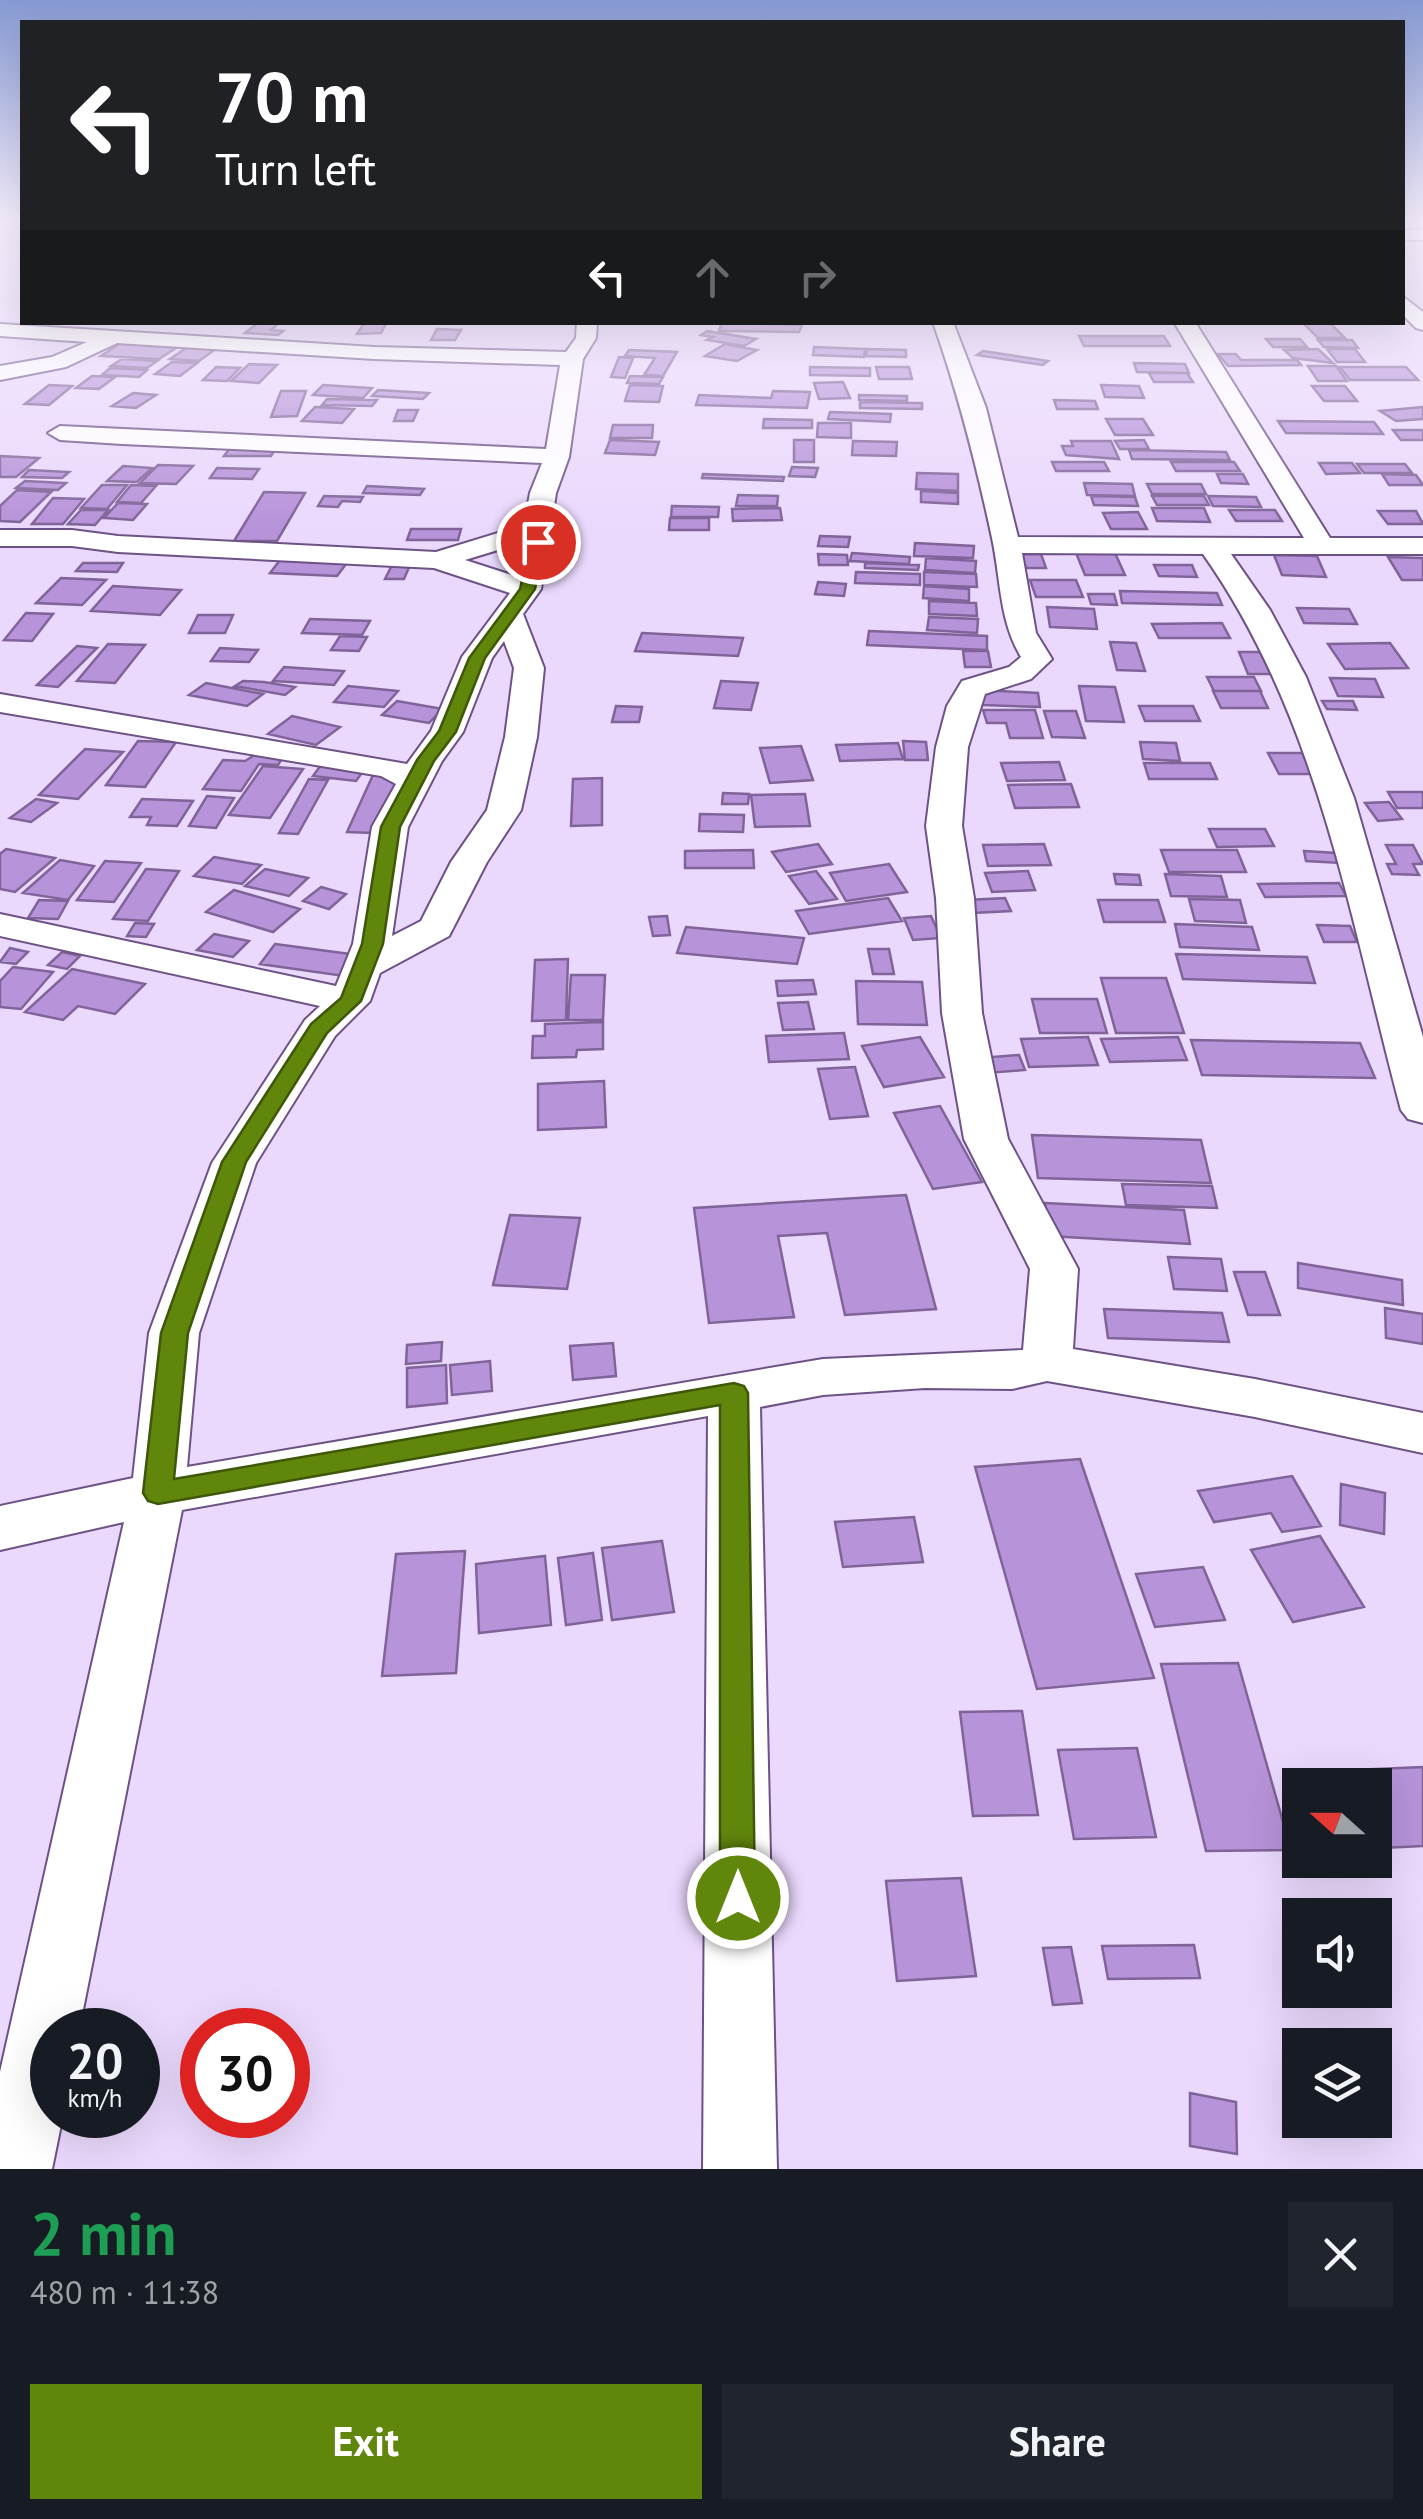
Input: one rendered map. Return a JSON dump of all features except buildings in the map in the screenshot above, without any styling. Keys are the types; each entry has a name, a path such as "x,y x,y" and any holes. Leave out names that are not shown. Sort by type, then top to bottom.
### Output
{"street":[{"path":"944,325 975,408 1007,545 1021,633 1036,659 1020,673 974,688 963,706 952,747 944,826 955,898 962,1012 986,1140 1054,1268 1048,1363"},
{"path":"1186,325 1320,544"},
{"path":"0,330 374,353 580,341 558,457 522,536 512,595 477,658 447,732 411,770 390,827 376,928 357,984"},
{"path":"0,373 58,362 115,337"},
{"path":"60,433 150,440 439,448 558,457"},
{"path":"0,538 72,538 118,544 437,560 522,536"},
{"path":"1210,544 1262,620 1300,701 1356,858 1423,1110"},
{"path":"1007,545 1423,546"},
{"path":"437,560 512,595"},
{"path":"15,2169 158,1493 174,1333 234,1162 319,1029 357,984 436,928 469,862 504,810 530,668 512,595"},
{"path":"0,703 411,770"},
{"path":"0,925 357,984"},
{"path":"0,1528 158,1493 734,1393 822,1378 925,1370 1012,1371 1048,1363 1255,1398 1423,1433"},
{"path":"734,1393 740,2169"}],"route":[{"path":"538,542 528,589 477,658 447,732 426,760 390,827 385,880 372,944 350,1001 319,1029 234,1162 174,1333 158,1493 734,1393 738,1898"}]}
